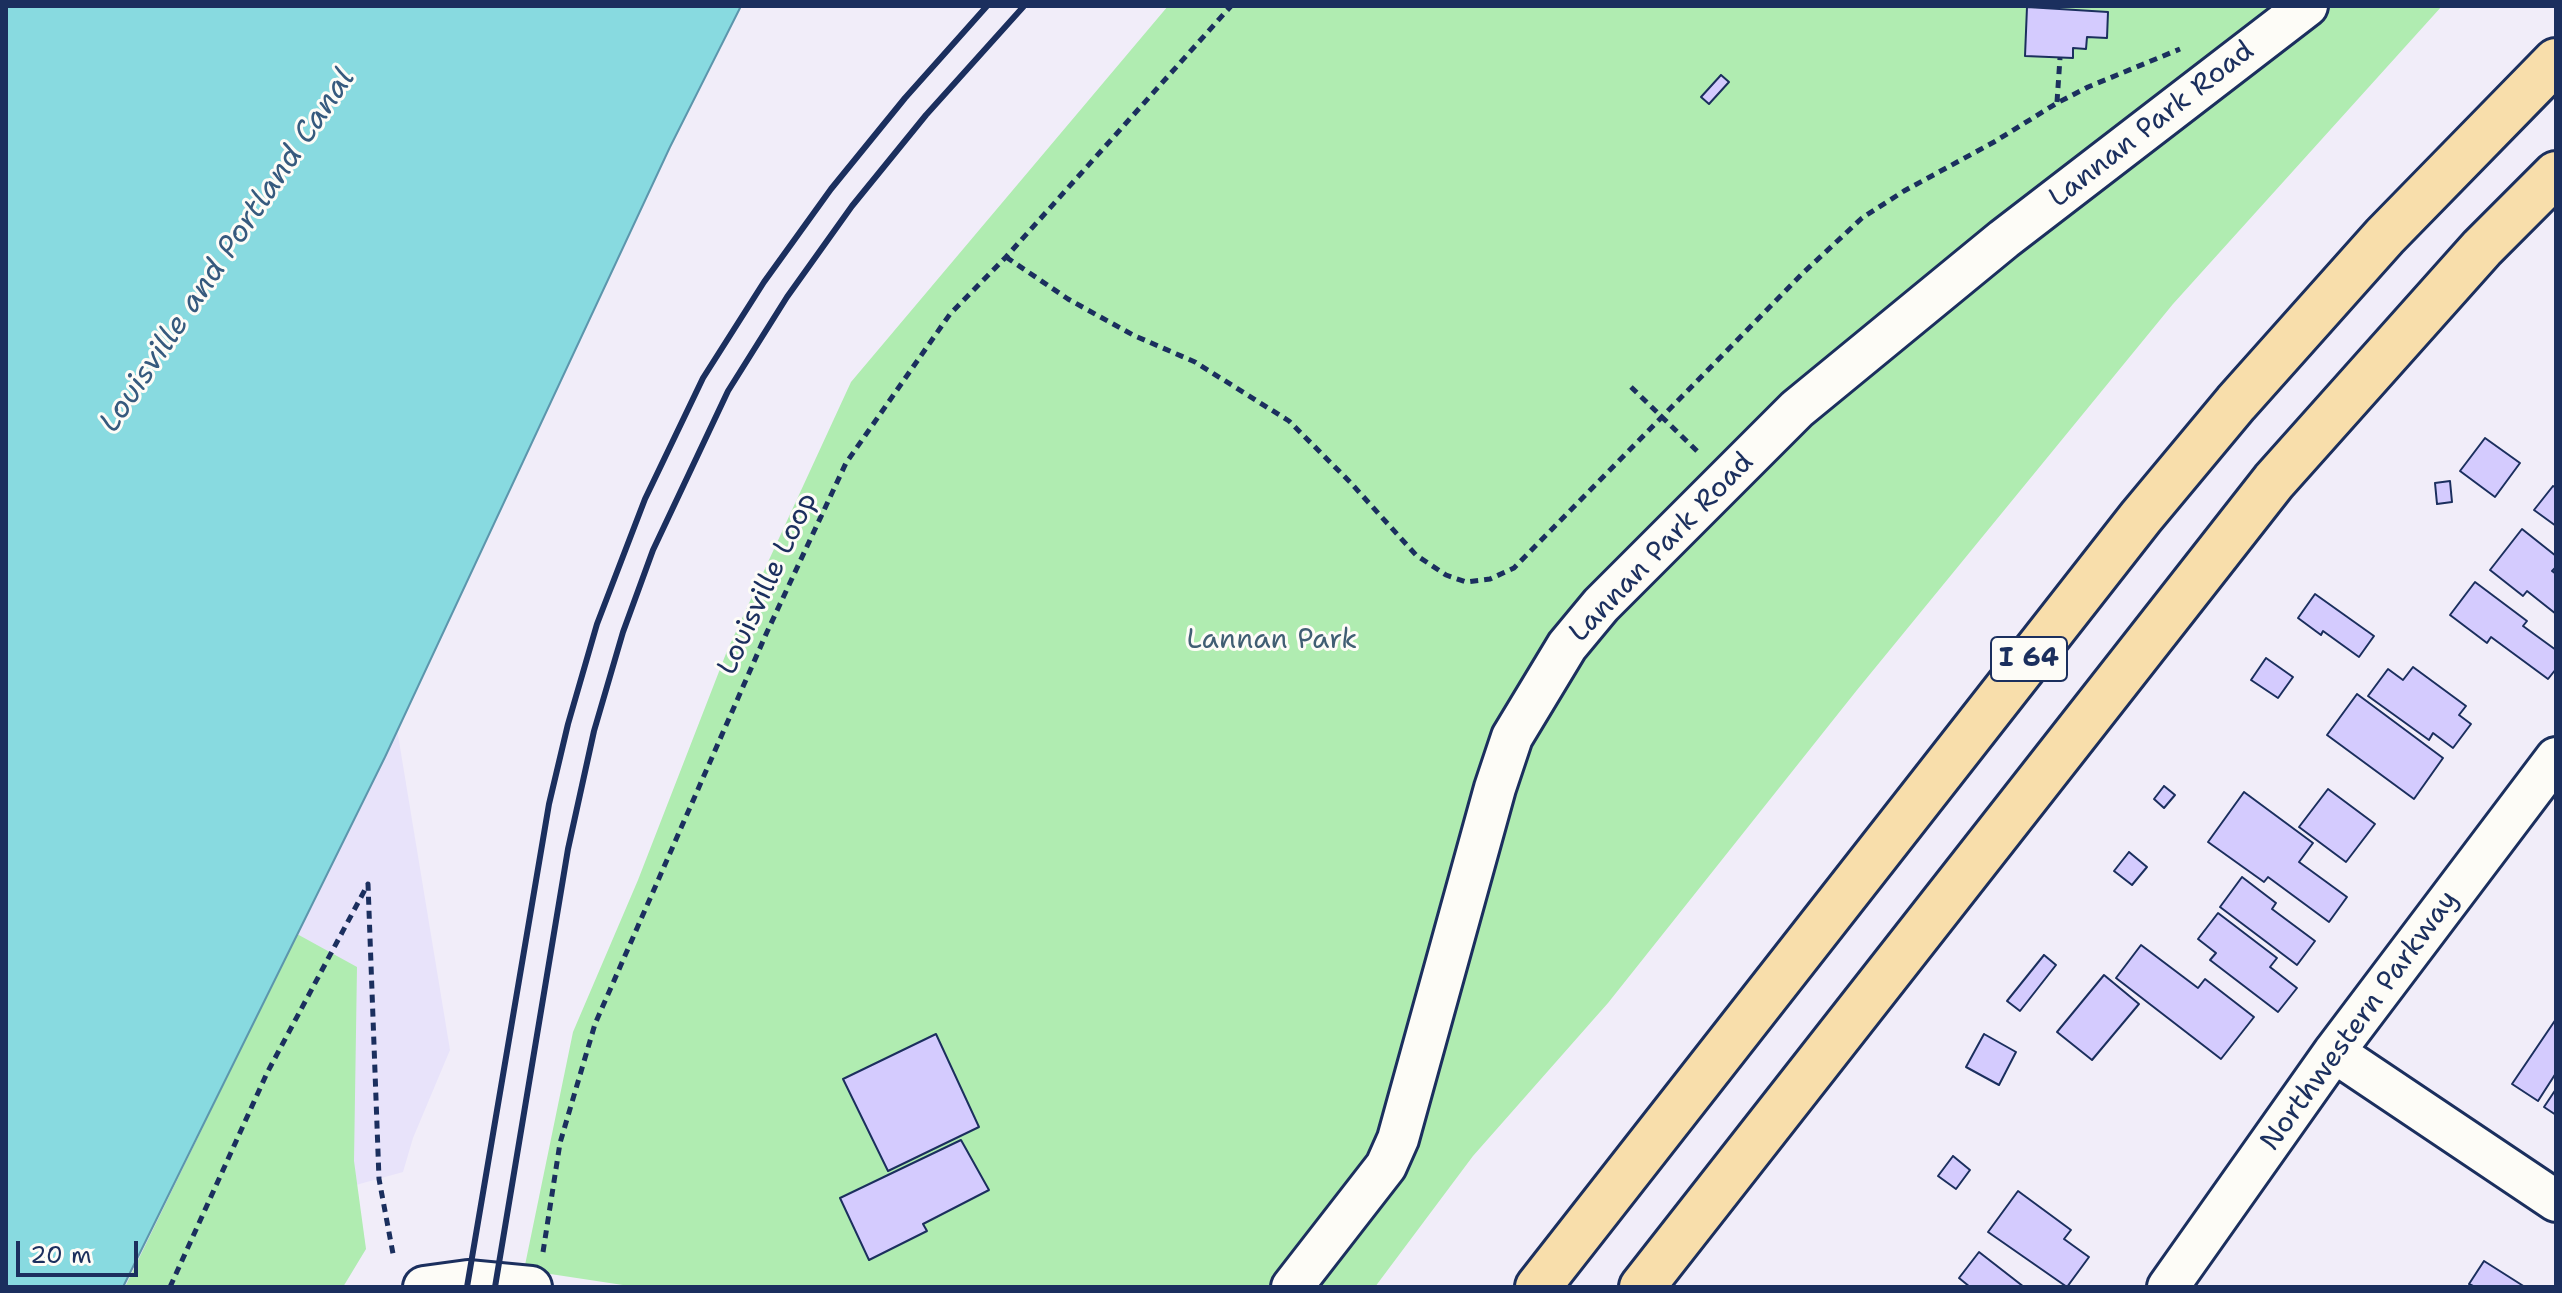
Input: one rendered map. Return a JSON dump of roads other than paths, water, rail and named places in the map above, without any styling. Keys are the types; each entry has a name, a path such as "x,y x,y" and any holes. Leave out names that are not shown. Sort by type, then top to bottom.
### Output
{"highway":[{"name":"I 64","path":"1538,1287 2188,460 2385,236 2556,61"},
{"name":"I 64","path":"1642,1287 2274,481 2482,248 2556,174"}],"street":[{"name":"Lannan Park Road","path":"1292,1287 1386,1166 1398,1139 1495,788 1512,737 1567,646 1601,605 1797,409 2004,239 2307,6"},
{"name":"Northwestern Parkway","path":"2168,1287 2334,1052 2556,758"},
{"path":"2334,1052 2556,1201"},
{"path":"410,1279 468,1281 536,1277"}],"water":[{"name":"Louisville and Portland Canal","path":"6,6 741,6 670,147 385,757 123,1287 6,1287"}],"railway":[{"path":"467,1287 549,804 597,624 645,499 703,378 764,282 831,189 905,98 987,6"},
{"path":"495,1287 568,849 594,731 623,632 653,550 728,391 787,297 852,206 926,115 1024,6"}],"park label":[{"name":"Lannan Park","path":"1272,641"}]}
